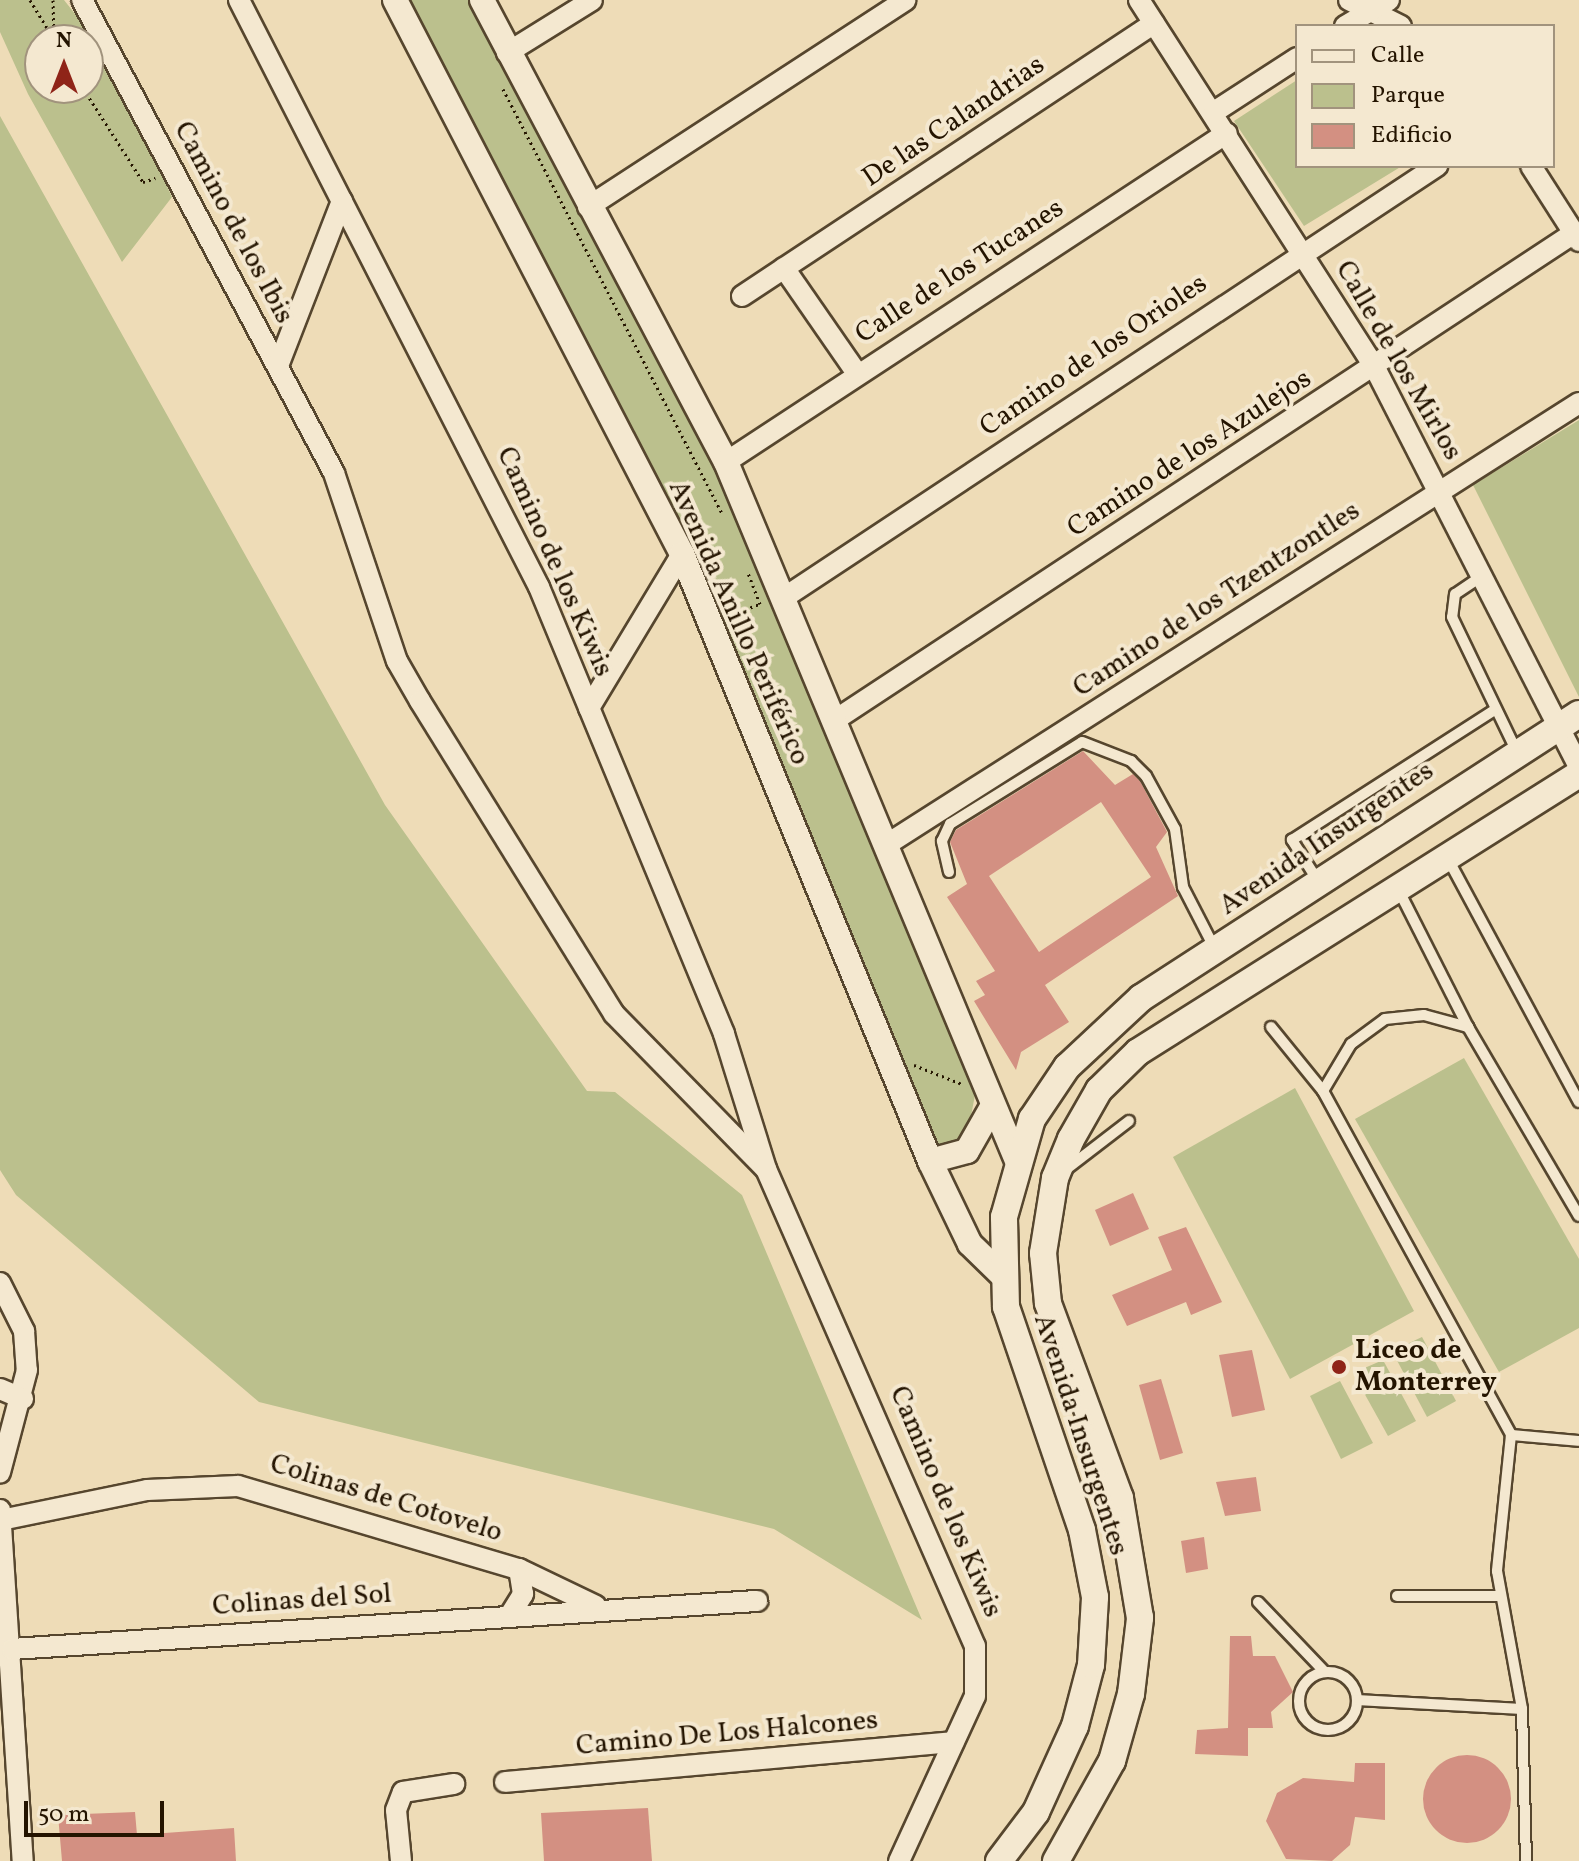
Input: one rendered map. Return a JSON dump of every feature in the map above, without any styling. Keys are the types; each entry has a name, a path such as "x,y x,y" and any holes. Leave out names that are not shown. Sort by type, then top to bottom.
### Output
{"main road":[{"name":"Avenida Insurgentes","path":"999,1861 1042,1803 1075,1726 1091,1665 1095,1597 1082,1530 1013,1338 1005,1278 1004,1217 1032,1119 1067,1067 1141,998 1569,721"},
{"name":"Avenida Insurgentes","path":"1056,1861 1112,1761 1140,1618 1120,1498 1048,1303 1043,1253 1055,1178 1099,1090 1138,1052 1395,884 1447,857 1579,774"}],"street":[{"name":"Camino de los Ibis","path":"82,0 334,473"},
{"name":"Camino de los Kiwis","path":"239,0 471,446 589,708 724,1034 766,1169 975,1646 975,1696 899,1861"},
{"name":"Avenida Anillo Periférico","path":"395,0 682,554 930,1161 970,1244 1005,1278"},
{"name":"Avenida Anillo Periférico","path":"482,0 588,207 726,462 785,597 991,1109 1018,1163"},
{"path":"507,53 592,0"},
{"path":"588,207 906,0"},
{"name":"Calle de los Mirlos","path":"1139,0 1214,112 1374,366 1482,576 1569,721 1579,766"},
{"path":"1349,0 1397,24"},
{"path":"1348,24 1389,0"},
{"name":"De las Calandrias","path":"742,296 1154,23"},
{"path":"1214,112 1295,59"},
{"name":"Calle de los Tucanes","path":"726,462 856,372 1227,133"},
{"name":"Camino de los Orioles","path":"785,597 1301,250 1434,168"},
{"path":"1532,168 1577,237"},
{"path":"278,366 342,201"},
{"name":"Camino de los Azulejos","path":"835,720 1374,366 1577,237"},
{"path":"784,268 856,372"},
{"name":"Camino de los Tzentzontles","path":"886,845 1579,403"},
{"name":"Camino de los Kiwis","path":"334,473 397,661 573,951 643,1046 766,1169"},
{"path":"589,708 682,554"},
{"path":"930,1161 967,1151 991,1109"},
{"path":"0,1283 24,1331 23,1399 0,1472"},
{"path":"0,1389 23,1399"},
{"name":"Colinas de Cotovelo","path":"1,1520 147,1490 238,1486 519,1569 596,1606"},
{"path":"0,1506 12,1649 23,1861"},
{"name":"Colinas de Cotovelo","path":"510,1615 523,1594 519,1569"},
{"name":"Colinas del Sol","path":"12,1649 510,1615 596,1606 757,1601"},
{"name":"Camino De Los Halcones","path":"505,1782 953,1742"},
{"path":"401,1861 396,1810 403,1792 454,1784"}],"lane":[{"path":"1482,576 1450,605 1518,753"},
{"path":"1318,881 1292,840 1496,709"},
{"path":"949,872 942,841 950,824 1082,742 1131,761 1146,776 1175,829 1183,887 1216,951"},
{"path":"1447,857 1579,1102"},
{"path":"1395,884 1468,1027 1579,1216"},
{"path":"1323,1091 1351,1044 1385,1019 1424,1015 1468,1027"},
{"path":"1271,1027 1323,1091 1511,1435 1496,1542 1500,1596 1522,1709 1526,1861"},
{"path":"1055,1178 1129,1121"},
{"path":"1511,1435 1579,1441"},
{"path":"1397,1596 1500,1596"},
{"path":"1258,1602 1324,1671 1343,1675 1357,1700 1352,1718 1336,1729 1309,1724 1299,1708 1301,1689 1324,1671"},
{"path":"1357,1700 1522,1709"}],"path":[{"path":"30,0 45,24"},
{"path":"53,0 53,24"},
{"path":"501,85 727,522"},
{"path":"710,624 760,604 749,591 746,560"}],"green space":[{"path":"0,0 64,0 83,24 24,24 24,85 0,32"},
{"path":"405,0 469,0 710,456 975,1095 966,1142 934,1153 702,576"},
{"path":"104,50 172,197 122,262 34,104 104,104"},
{"path":"1295,81 1295,168 1399,168 1304,226 1234,121"},
{"path":"0,116 385,805 587,1091 615,1092 742,1195 922,1620 774,1529 259,1402 16,1195 0,1170"},
{"path":"1579,420 1579,697 1473,485"},
{"path":"1464,1058 1579,1259 1579,1328 1499,1372 1355,1119"},
{"path":"1295,1088 1414,1311 1290,1379 1173,1157"},
{"path":"1422,1337 1456,1401 1427,1417 1392,1351"},
{"path":"1383,1360 1416,1421 1388,1436 1353,1373"},
{"path":"1340,1381 1373,1443 1341,1459 1310,1396"}],"building":[{"path":"1083,751 1115,785 1133,774 1140,781 1167,832 1156,847 1178,896 1045,985 1069,1022 1021,1052 1016,1070 974,1001 985,995 976,981 995,971 947,897 967,884 950,842 956,830","holes":["1101,802 1151,877 1039,952 989,876"]},
{"path":"1133,1193 1149,1229 1110,1246 1095,1210"},
{"path":"1186,1227 1222,1302 1191,1315 1186,1302 1127,1326 1112,1295 1172,1270 1158,1237"},
{"path":"1252,1350 1265,1410 1232,1417 1219,1355"},
{"path":"1161,1379 1183,1453 1160,1460 1139,1385"},
{"path":"1256,1477 1261,1511 1225,1516 1216,1482"},
{"path":"1204,1537 1208,1569 1186,1573 1181,1541"},
{"path":"1230,1636 1251,1636 1253,1656 1275,1656 1293,1692 1271,1712 1273,1728 1248,1728 1248,1756 1195,1754 1197,1730 1228,1728"},
{"path":"1467,1755 1484,1758 1498,1768 1508,1782 1511,1799 1508,1816 1498,1830 1484,1840 1467,1843 1450,1840 1436,1830 1426,1816 1423,1799 1426,1782 1436,1768 1450,1758"},
{"path":"1355,1763 1385,1763 1385,1820 1355,1817 1350,1845 1332,1861 1286,1859 1266,1821 1277,1793 1303,1778 1354,1782"},
{"path":"648,1808 652,1861 544,1861 541,1813"},
{"path":"135,1812 137,1835 234,1828 236,1861 62,1861 58,1815"}],"place":[{"name":"Liceo de Monterrey","path":"1339,1367"}]}
